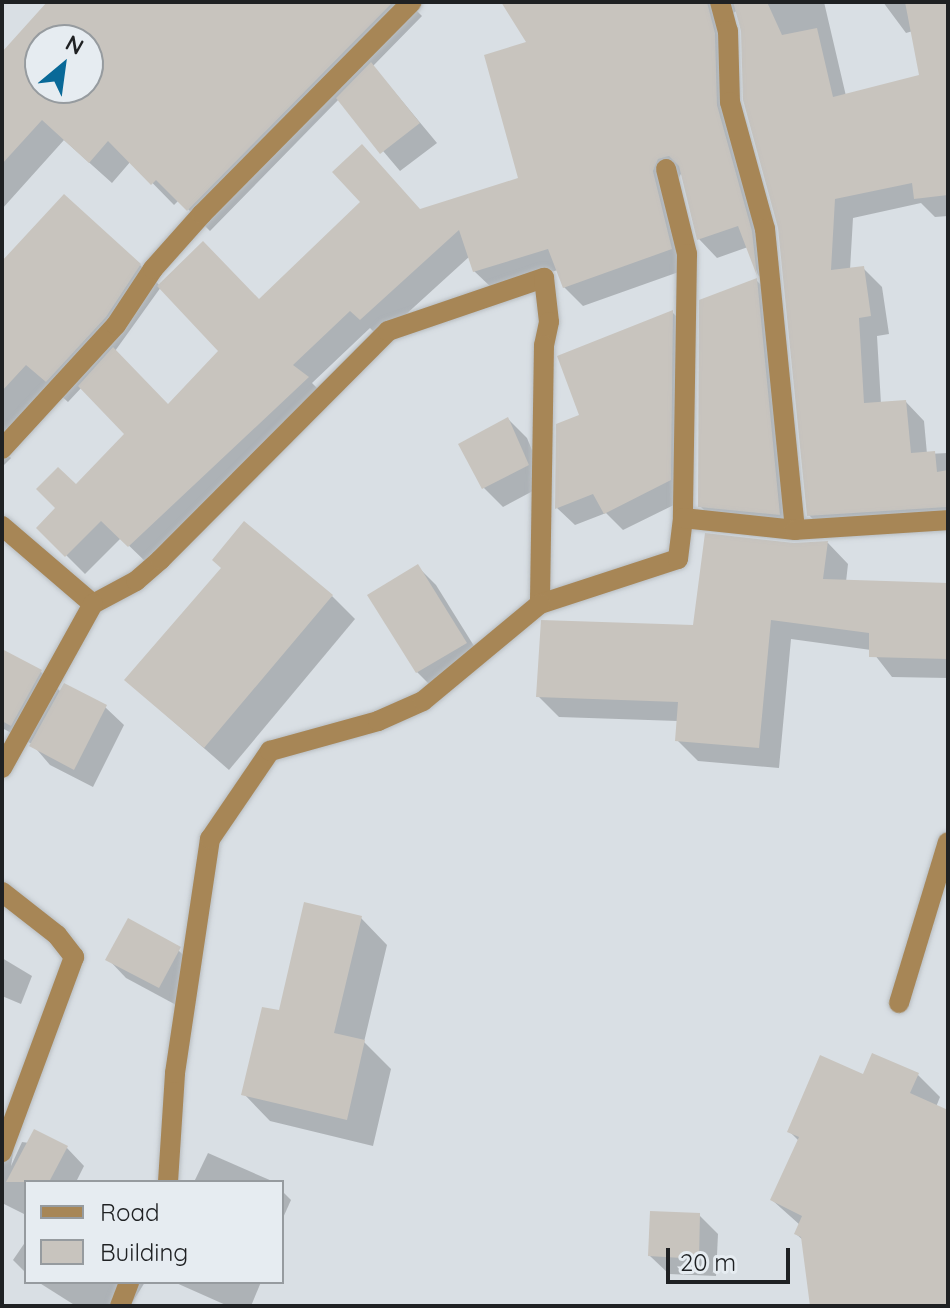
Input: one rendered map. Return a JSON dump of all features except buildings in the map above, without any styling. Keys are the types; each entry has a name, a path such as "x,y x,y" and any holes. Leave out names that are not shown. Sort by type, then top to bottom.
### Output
{"street":[{"path":"2,449 116,325 153,269 202,214 412,2"},
{"path":"720,2 728,31 730,102 765,229 795,530"},
{"path":"168,1180 175,1073 210,839 270,751 378,721 423,701 540,604 678,559 683,518 687,254 666,169"},
{"path":"2,768 93,604 136,581 160,560 388,331 544,278 549,322 544,345 540,604"},
{"path":"683,518 795,530 948,520"},
{"path":"2,526 93,604"},
{"path":"899,1003 948,842"},
{"path":"2,892 57,935 74,957 8,1118 2,1152"},
{"path":"120,1306 128,1284"}]}
